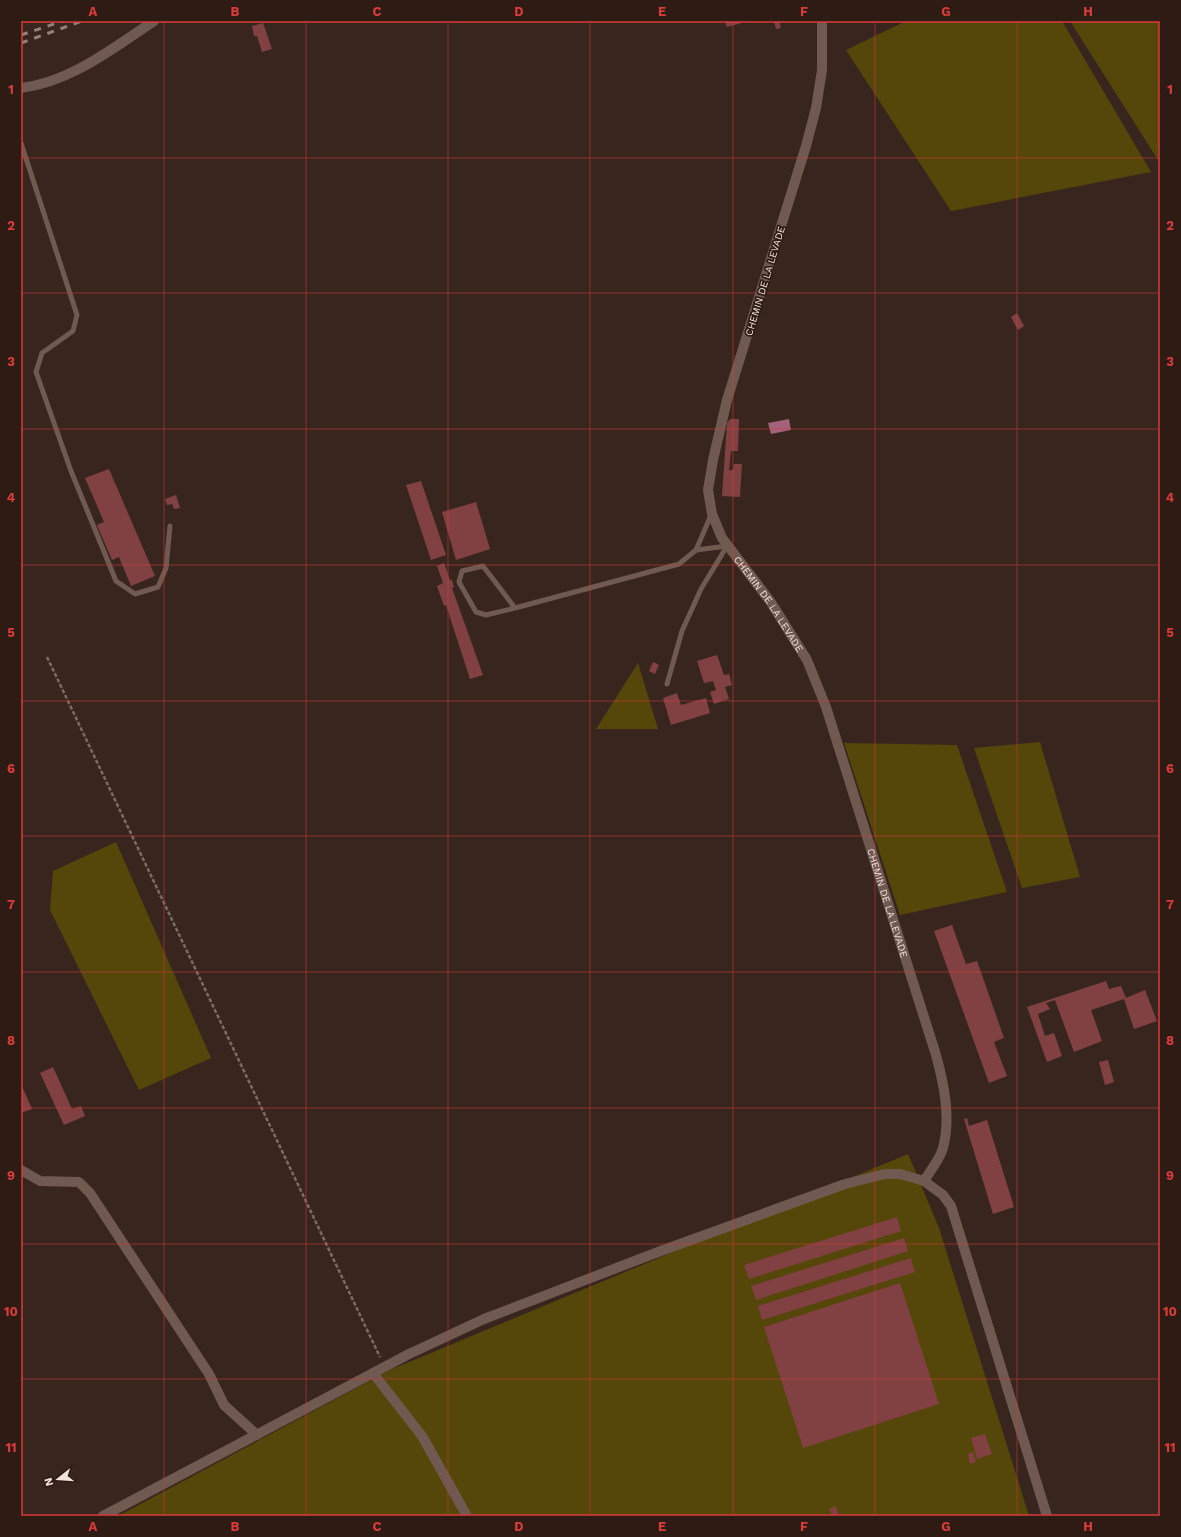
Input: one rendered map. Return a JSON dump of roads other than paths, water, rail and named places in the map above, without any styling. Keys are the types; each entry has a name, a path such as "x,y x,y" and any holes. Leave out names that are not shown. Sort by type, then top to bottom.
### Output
{"street":[{"path":"21,88 36,86 67,75 154,21"},
{"name":"CHEMIN DE LA LEVADE","path":"822,21 822,70 816,108 806,146 727,400 713,460 708,490 712,514 727,546 770,601 807,660 826,707 936,1055 945,1089 943,1149 924,1181"},
{"path":"21,1170 40,1181 79,1182 90,1193 209,1374 224,1405 257,1435"},
{"path":"103,1516 373,1373 484,1319 658,1252 845,1184 885,1174 900,1174 924,1181 943,1195 951,1206 1047,1516"},
{"path":"373,1373 422,1436 467,1516"}],"lane":[{"path":"21,143 78,315 73,330 42,352 36,372 71,471 116,581 135,594 158,587 166,568 170,526"},
{"path":"515,608 483,566 462,571 459,582 476,612 486,615 515,608 678,564 696,550 712,514"},
{"path":"696,550 727,546"},
{"path":"667,684 682,631 701,589 727,546"}],"railway":[{"path":"21,35 63,21"},
{"path":"21,43 82,21"}]}
